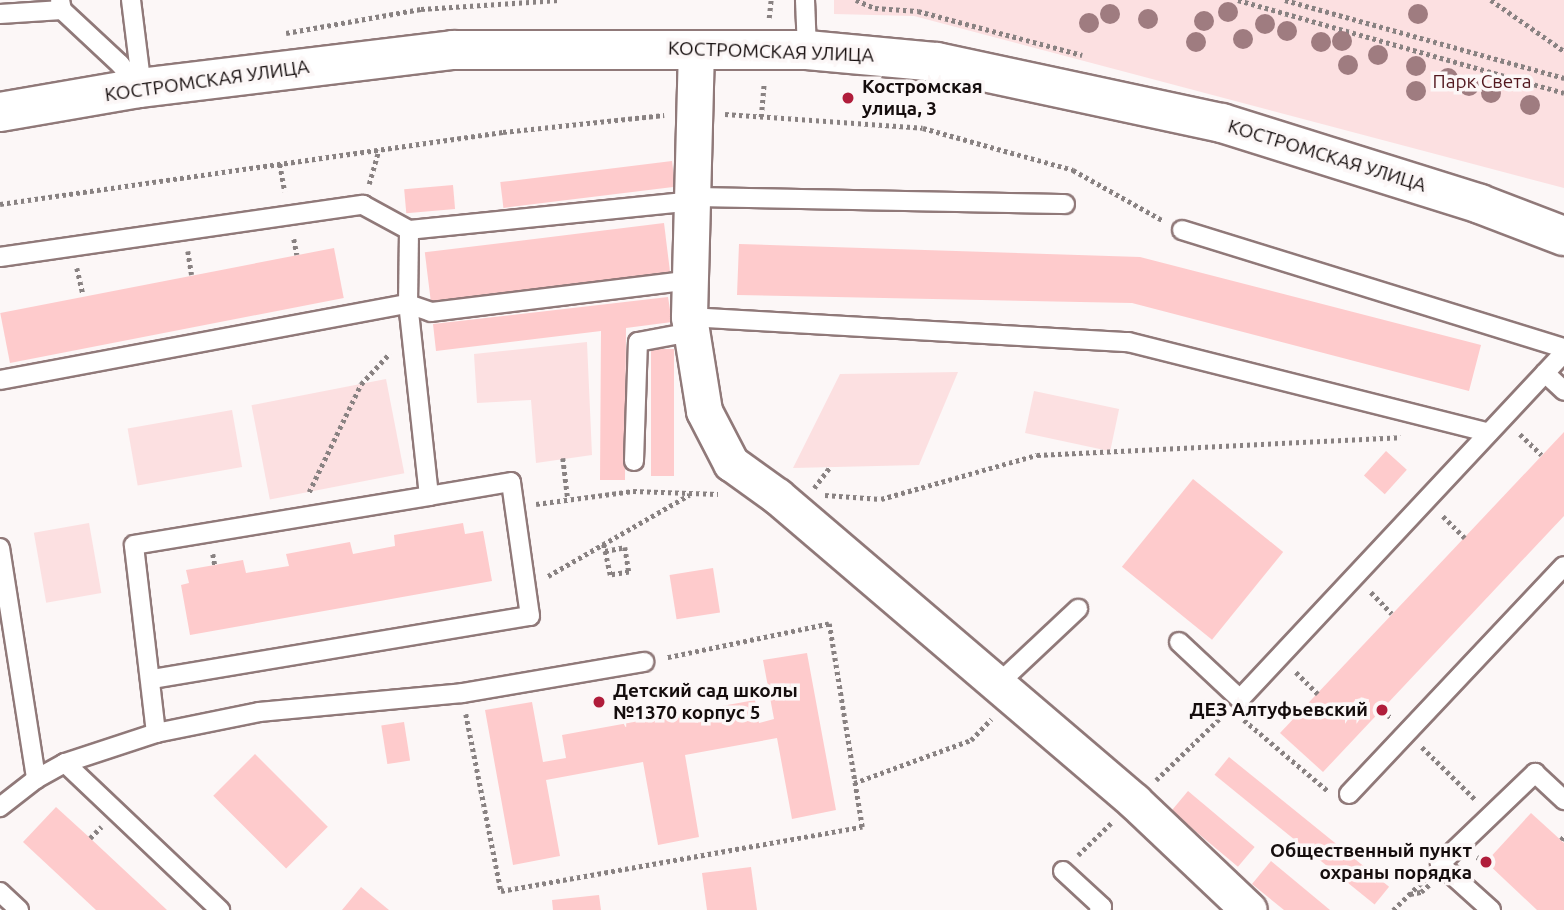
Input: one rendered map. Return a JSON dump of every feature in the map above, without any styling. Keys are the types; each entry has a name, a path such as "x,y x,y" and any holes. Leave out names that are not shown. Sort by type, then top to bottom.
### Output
{"street":[{"path":"696,48 690,325 704,411 731,463 777,496 998,698 1134,801 1248,910"},
{"name":"КОСТРОМСКАЯ УЛИЦА","path":"0,112 140,88 453,50 807,50 937,62 1223,123 1480,204 1564,236"}],"lane":[{"path":"131,0 140,88"},
{"path":"805,0 807,50"},
{"path":"0,14 61,5 140,88"},
{"path":"0,257 363,205 409,230 693,199 1065,204"},
{"path":"409,230 408,304 429,496"},
{"path":"1179,642 1240,699 1503,419 1564,350 1182,230"},
{"path":"0,380 408,304 431,312 690,280"},
{"path":"635,461 638,342 690,325 1128,342 1489,433"},
{"path":"1545,373 1564,391"},
{"path":"153,679 530,616 511,482 134,545 153,679 156,733"},
{"path":"0,548 36,779"},
{"path":"1349,794 1564,566"},
{"path":"998,698 1078,609"},
{"path":"0,807 36,779 65,763 156,733 258,712 462,693 644,662"},
{"path":"65,763 220,910"},
{"path":"1491,910 1440,864 1535,773 1564,800"},
{"path":"1063,871 1102,907 1099,910"},
{"path":"0,892 19,910"}],"path":[{"path":"1238,0 1564,93"},
{"path":"1284,0 1564,78"},
{"path":"1491,0 1564,51"},
{"path":"0,204 379,150 695,112 923,128 1073,170 1182,230"},
{"path":"363,205 379,150"},
{"path":"313,516 309,491 361,384 410,328"},
{"path":"1503,419 1542,455"},
{"path":"830,467 810,494 881,499 1037,456 1405,437"},
{"path":"564,458 568,500"},
{"path":"514,507 633,491 777,496"},
{"path":"526,589 691,493"},
{"path":"1427,500 1465,537"},
{"path":"604,544 605,551 610,575 629,572 625,547 605,551"},
{"path":"1355,576 1392,614"},
{"path":"462,693 501,891 862,827 829,624 644,662"},
{"path":"854,783 971,740 998,698"},
{"path":"1382,710 1408,732 1491,816"},
{"path":"1241,717 1331,794 1349,794"},
{"path":"1393,910 1409,894"}],"green space":[{"name":"Парк Света","path":"834,0 1564,0 1564,188 914,16 834,14"},
{"path":"587,342 592,455 536,463 531,400 477,403 474,354"},
{"path":"958,372 919,465 793,468 840,374"},
{"path":"386,379 404,473 270,499 252,405"},
{"path":"1034,391 1119,409 1110,451 1025,433"},
{"path":"232,410 242,467 138,486 128,428"},
{"path":"89,523 101,593 46,603 34,533"}],"building":[{"path":"672,161 675,187 503,208 500,182"},
{"path":"453,185 455,209 406,213 404,189"},
{"path":"664,223 670,274 431,303 425,252"},
{"path":"739,244 1140,257 1481,345 1469,391 1132,303 737,295"},
{"path":"334,248 344,298 10,363 0,313"},
{"path":"668,297 672,322 626,328 625,480 600,480 601,331 436,351 433,324"},
{"path":"651,349 674,349 674,476 651,476"},
{"path":"1564,432 1564,516 1323,772 1280,733"},
{"path":"1386,451 1407,470 1385,494 1364,476"},
{"path":"1193,479 1283,552 1212,640 1122,567"},
{"path":"463,523 465,534 483,531 492,581 190,635 181,585 189,583 186,570 243,560 246,573 289,566 286,554 350,542 353,554 395,546 394,535"},
{"path":"713,568 720,612 677,619 670,575"},
{"path":"807,653 836,810 792,819 777,738 685,755 699,837 658,845 643,762 546,780 560,856 513,865 485,710 532,702 543,762 566,758 562,735 755,700 759,723 774,719 763,660"},
{"path":"404,722 410,761 387,764 381,726"},
{"path":"255,754 328,827 286,869 213,796"},
{"path":"1229,757 1389,887 1375,905 1215,775"},
{"path":"1188,791 1255,847 1238,867 1171,811"},
{"path":"56,807 167,910 96,910 23,842"},
{"path":"1531,813 1564,843 1564,910 1537,910 1486,862"},
{"path":"1271,861 1330,910 1284,910 1252,884"},
{"path":"751,867 757,910 707,910 702,873"},
{"path":"361,887 389,910 342,910"},
{"path":"599,895 601,910 553,910 552,900"}],"place":[{"name":"Костромская улица, 3","path":"848,98"},
{"name":"Детский сад школы №1370 корпус 5","path":"599,702"},
{"name":"ДЕЗ Алтуфьевский","path":"1382,710"},
{"name":"Общественный пункт охраны порядка","path":"1486,862"}]}
